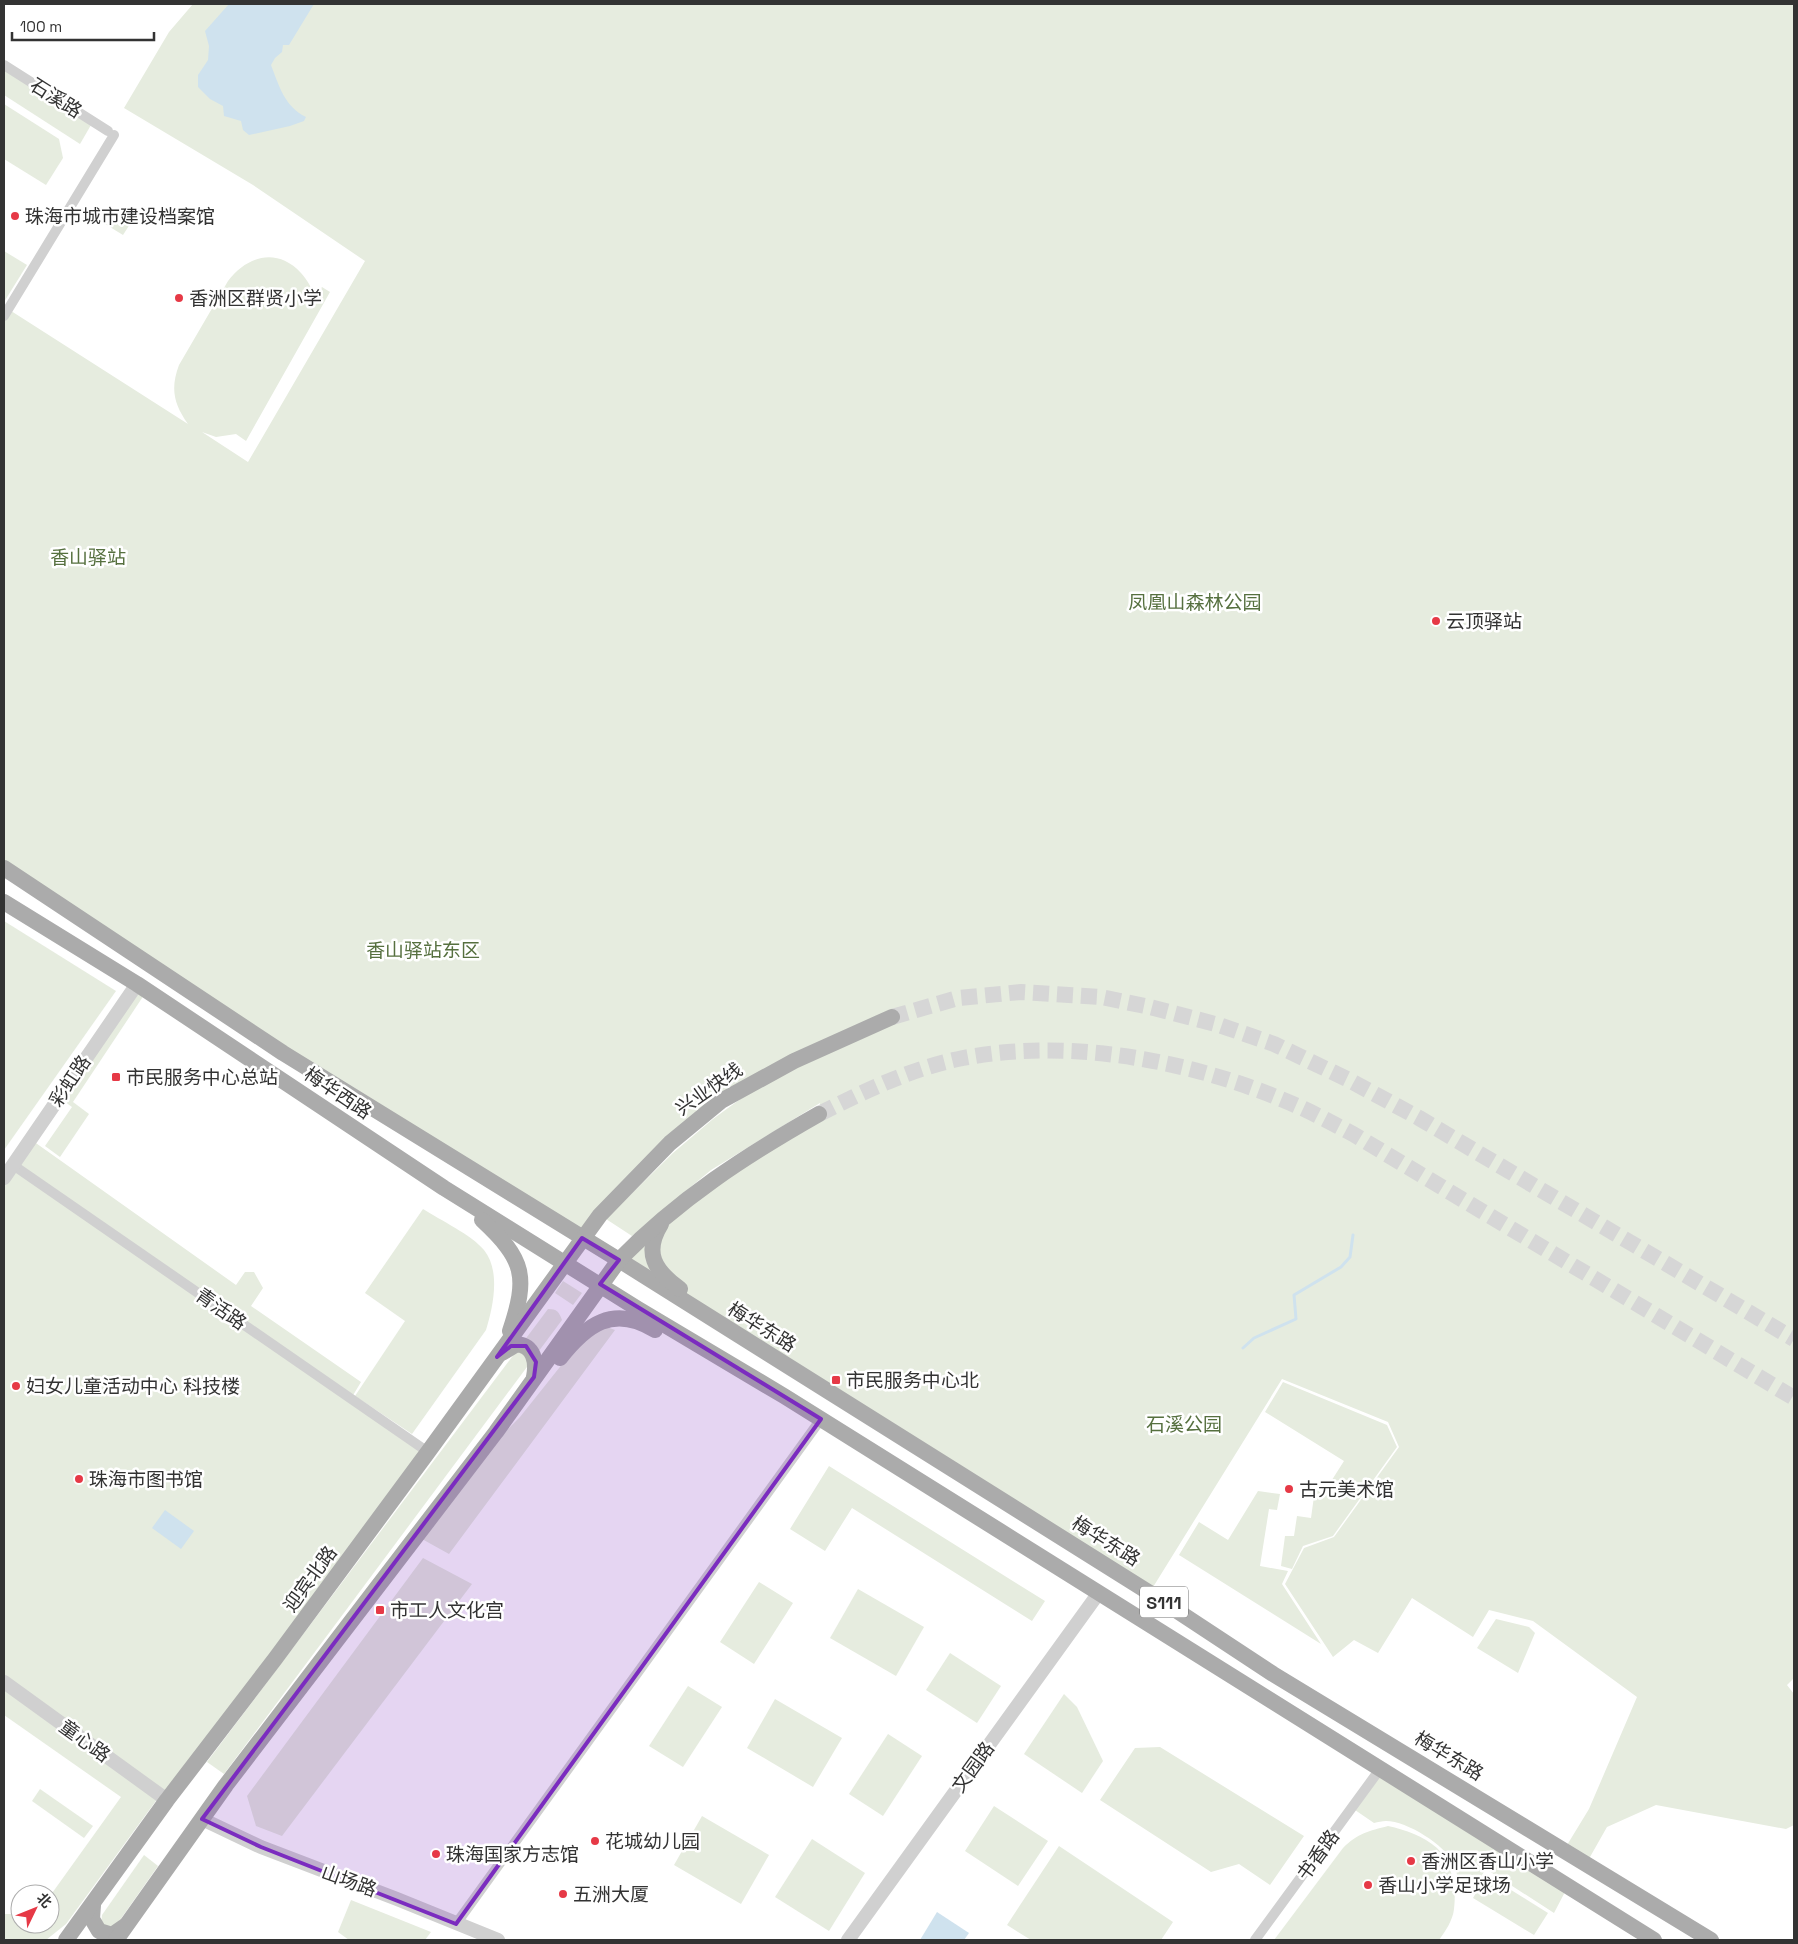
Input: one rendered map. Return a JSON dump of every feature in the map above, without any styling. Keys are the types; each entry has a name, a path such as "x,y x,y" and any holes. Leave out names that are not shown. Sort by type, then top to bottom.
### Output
{"main road":[{"name":"梅华西路","path":"4,868 283,1053 582,1238"},
{"name":"梅华西路","path":"4,902 137,984 444,1188 600,1284"},
{"name":"兴业快线","path":"582,1238 600,1215 642,1169 689,1126 721,1101 794,1060 892,1017"},
{"path":"116,1940 226,1785 496,1432 619,1260 694,1193 732,1165 819,1114"},
{"path":"444,1188 492,1229 508,1247 519,1271 520,1300 501,1351"},
{"path":"665,1218 656,1231 652,1246 655,1263 661,1272 669,1281 683,1291 752,1334 791,1368"},
{"name":"梅华东路","path":"582,1238 1153,1594 1273,1674 1710,1940"},
{"name":"迎宾北路","path":"66,1940 167,1800 275,1659 428,1452 582,1238"},
{"name":"S111","path":"600,1284 784,1396 1654,1940"},
{"path":"496,1432 517,1411 577,1337 592,1325 610,1320 630,1319 642,1322 740,1380 784,1396"},
{"path":"501,1351 516,1344 526,1346 536,1362 534,1377"},
{"path":"92,1905 92,1919 99,1931 112,1935 128,1924"},
{"path":"55,1940 92,1905"},
{"path":"121,1940 128,1924"}],"street":[{"name":"石溪路","path":"4,65 111,133 4,316"},
{"name":"彩虹路","path":"4,1178 137,984"},
{"name":"青活路","path":"13,1165 428,1452"},
{"path":"456,1924 821,1420"},
{"name":"文园路","path":"848,1940 1098,1594"},
{"name":"童心路","path":"4,1682 167,1800"},
{"name":"书香路","path":"1255,1940 1380,1769"},
{"name":"山场路","path":"202,1819 261,1847 498,1940"}],"highlighted area":[{"path":"582,1238 619,1260 600,1284 821,1419 456,1924 261,1847 202,1819 534,1377 536,1362 526,1346 511,1346 497,1357"}],"green space":[{"name":"凤凰山森林公园","path":"193,4 1794,4 1794,1678 1787,1685 1794,1694 1794,1825 1786,1829 1656,1805 1607,1827 1586,1864 1564,1850 1589,1809 1637,1697 1533,1621 1489,1610 1473,1637 1412,1598 1378,1653 1354,1640 1333,1657 1285,1584 1304,1548 1334,1537 1399,1447 1388,1422 1282,1379 1150,1592 619,1260 635,1244 819,1115 820,1103 711,1170 632,1236 606,1219 673,1153 713,1119 750,1092 721,1101 582,1238 4,868 4,317 8,309 188,424 179,410 175,396 176,374 179,365 228,281 244,266 263,258 282,260 292,265 308,282 313,293 313,301 322,287 330,292 246,441 236,434 216,437 202,432 248,462 365,261 253,185 124,108 169,32"},
{"path":"4,69 91,125 80,144 4,95"},
{"path":"4,104 59,139 63,158 46,185 4,159"},
{"path":"116,207 134,218 123,235 105,224"},
{"path":"4,251 27,265 4,302"},
{"path":"4,921 116,991 4,1150"},
{"path":"137,987 146,992 73,1102 89,1114 60,1157 45,1146 72,1107 61,1099"},
{"path":"33,1141 236,1285 245,1272 254,1272 263,1288 251,1306 361,1382 352,1397 17,1165"},
{"path":"13,1165 428,1452 167,1800 4,1682 4,1178"},
{"path":"423,1209 479,1244 489,1259 492,1268 494,1289 486,1330 412,1434 355,1396 405,1321 365,1293"},
{"path":"563,1281 582,1293 573,1305 555,1293"},
{"path":"548,1309 557,1312 562,1320 224,1774 207,1762"},
{"path":"604,1326 615,1330 449,1554 422,1539 501,1436 520,1417 583,1338"},
{"path":"1283,1382 1387,1425 1397,1447 1333,1536 1303,1546 1292,1569 1281,1566 1285,1536 1294,1536 1297,1516 1311,1518 1315,1489 1323,1494 1344,1461 1265,1412"},
{"path":"829,1466 1045,1601 1032,1621 852,1508 825,1551 790,1529"},
{"path":"1258,1491 1280,1494 1277,1510 1269,1509 1260,1566 1288,1571 1282,1584 1321,1644 1179,1555 1199,1522 1228,1540"},
{"path":"423,1558 472,1584 282,1836 256,1826 247,1796"},
{"path":"759,1582 793,1603 754,1664 720,1642"},
{"path":"858,1589 924,1627 896,1676 830,1638"},
{"path":"1496,1619 1529,1627 1535,1633 1518,1673 1477,1648"},
{"path":"950,1653 1001,1686 977,1723 926,1690"},
{"path":"688,1686 722,1707 683,1767 649,1746"},
{"path":"4,1690 158,1798 66,1924 60,1929 59,1884 121,1797 4,1715"},
{"path":"1064,1694 1077,1707 1103,1761 1082,1793 1024,1754"},
{"path":"775,1699 842,1738 813,1787 747,1748"},
{"path":"888,1734 922,1756 883,1816 849,1794"},
{"path":"1160,1747 1304,1836 1270,1885 1239,1864 1211,1872 1100,1800 1135,1748"},
{"path":"1381,1775 1566,1890 1554,1913 1486,1869 1472,1890 1459,1884 1454,1864 1443,1849 1434,1842 1424,1835 1395,1822 1382,1821 1374,1823 1355,1810"},
{"path":"40,1789 93,1826 84,1838 32,1801"},
{"path":"994,1806 1048,1841 1018,1886 965,1851"},
{"path":"702,1816 769,1855 741,1904 674,1865"},
{"path":"1388,1826 1426,1840 1442,1854 1450,1869 1455,1901 1450,1922 1439,1940 1274,1940 1348,1843 1369,1831"},
{"path":"812,1839 865,1873 829,1931 775,1897"},
{"path":"1059,1846 1173,1922 1161,1940 1031,1940 1007,1925"},
{"path":"144,1855 158,1866 115,1927 101,1925 102,1915"},
{"path":"1487,1875 1548,1913 1534,1935 1473,1898"},
{"path":"351,1900 431,1932 425,1940 349,1940 338,1932"},
{"path":"4,1914 10,1914 10,1934 54,1934 46,1940 4,1940"}],"water":[{"path":"229,4 314,4 289,45 283,45 282,52 271,65 288,102 306,117 304,121 249,135 243,130 241,121 224,116 223,106 210,99 198,87 198,75 208,60 209,46 205,31"},
{"path":"165,1510 194,1531 181,1549 152,1528"},
{"path":"937,1912 969,1933 964,1940 920,1940"}],"waterway":[{"path":"1243,1348 1254,1338 1296,1319 1294,1295 1341,1267 1350,1257 1353,1235"}],"tunnel":[{"path":"892,1017 958,998 1021,992 1101,997 1150,1007 1219,1025 1274,1044 1347,1079 1419,1118 1794,1339"},
{"path":"819,1114 907,1074 944,1062 1005,1052 1048,1050 1092,1052 1179,1066 1222,1078 1302,1108 1353,1134 1794,1398"}],"place":[{"name":"珠海市城市建设档案馆","path":"15,216"},
{"name":"香洲区群贤小学","path":"179,298"},
{"name":"云顶驿站","path":"1436,621"},
{"name":"市民服务中心总站","path":"116,1077"},
{"name":"市民服务中心北","path":"836,1380"},
{"name":"妇女儿童活动中心 科技楼","path":"16,1386"},
{"name":"珠海市图书馆","path":"79,1479"},
{"name":"古元美术馆","path":"1289,1489"},
{"name":"市工人文化宫","path":"380,1610"},
{"name":"花城幼儿园","path":"595,1841"},
{"name":"珠海国家方志馆","path":"436,1854"},
{"name":"香洲区香山小学","path":"1411,1861"},
{"name":"香山小学足球场","path":"1368,1885"},
{"name":"五洲大厦","path":"563,1894"}],"park label":[{"name":"香山驿站","path":"88,557"},
{"name":"香山驿站东区","path":"423,950"},
{"name":"石溪公园","path":"1184,1424"}]}
